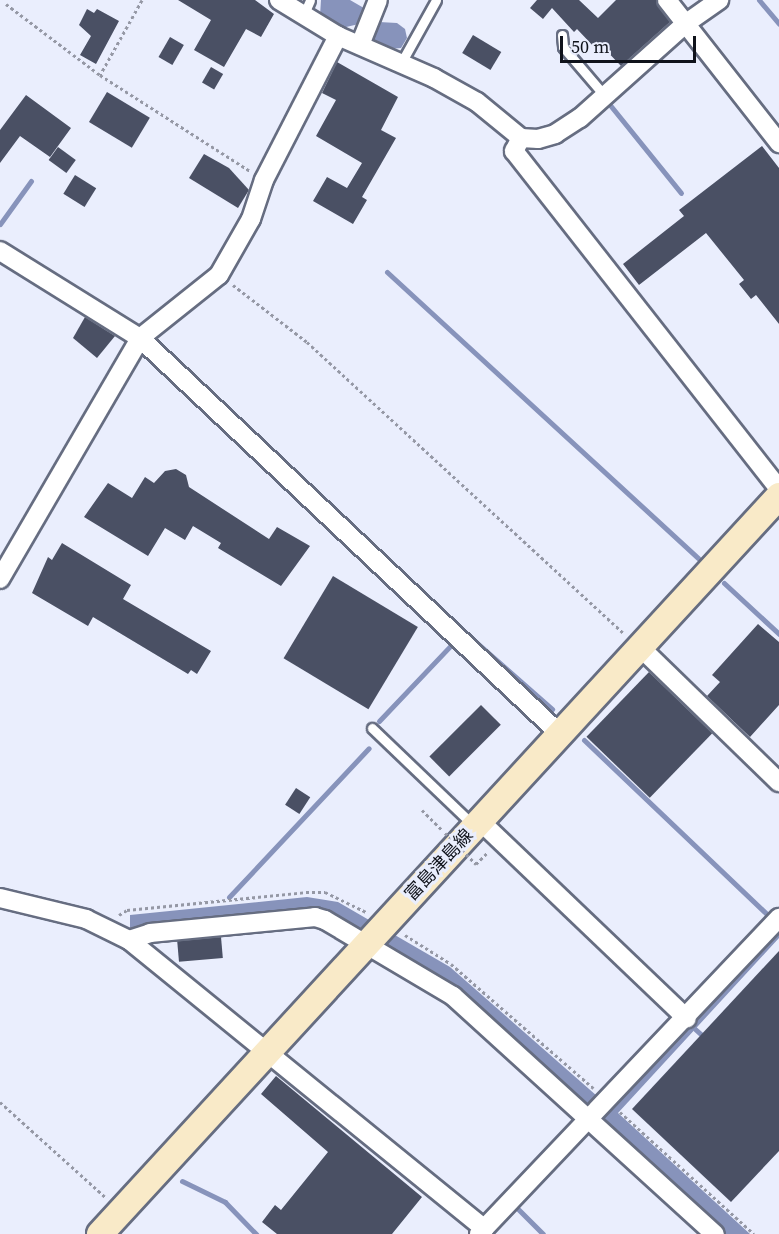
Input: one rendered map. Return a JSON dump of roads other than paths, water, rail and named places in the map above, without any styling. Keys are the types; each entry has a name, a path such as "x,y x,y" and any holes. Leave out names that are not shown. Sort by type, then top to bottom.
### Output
{"main road":[{"name":"富島津島線","path":"100,1234 779,496"}],"street":[{"path":"279,0 307,8 338,36 401,63 477,102 521,138 555,135 685,24 719,0"},
{"path":"360,45 378,0"},
{"path":"667,0 779,143"},
{"path":"0,579 140,338 219,274 251,219 264,180 338,36"},
{"path":"521,138 514,151 779,489"},
{"path":"0,251 140,338 560,734"},
{"path":"640,647 779,782"},
{"path":"477,824 687,1019"},
{"path":"0,898 86,919 129,940 266,1051 481,1232 590,1120 615,1107 687,1019 775,929"},
{"path":"129,940 150,933 315,917 372,938 433,981 715,1234"}],"lane":[{"path":"401,63 436,0"},
{"path":"562,35 563,47 604,95"},
{"path":"372,728 477,824"}],"water":[{"path":"321,0 350,0 369,11 363,23 342,28 320,16"},
{"path":"379,22 397,23 405,29 407,38 401,48 389,49 372,41"},
{"path":"307,897 338,902 450,967 605,1103 779,925 779,938 618,1113 750,1234 726,1234 439,977 330,917 309,912 130,930 130,915"}],"waterway":[{"path":"759,0 779,24"},
{"path":"610,105 681,193"},
{"path":"0,224 31,181"},
{"path":"387,272 698,558"},
{"path":"724,583 779,634"},
{"path":"453,622 552,709"},
{"path":"379,721 452,644"},
{"path":"584,740 769,916"},
{"path":"229,897 369,748"},
{"path":"695,1029 705,1038"},
{"path":"182,1181 225,1202 256,1234"},
{"path":"516,1207 543,1234"}]}
